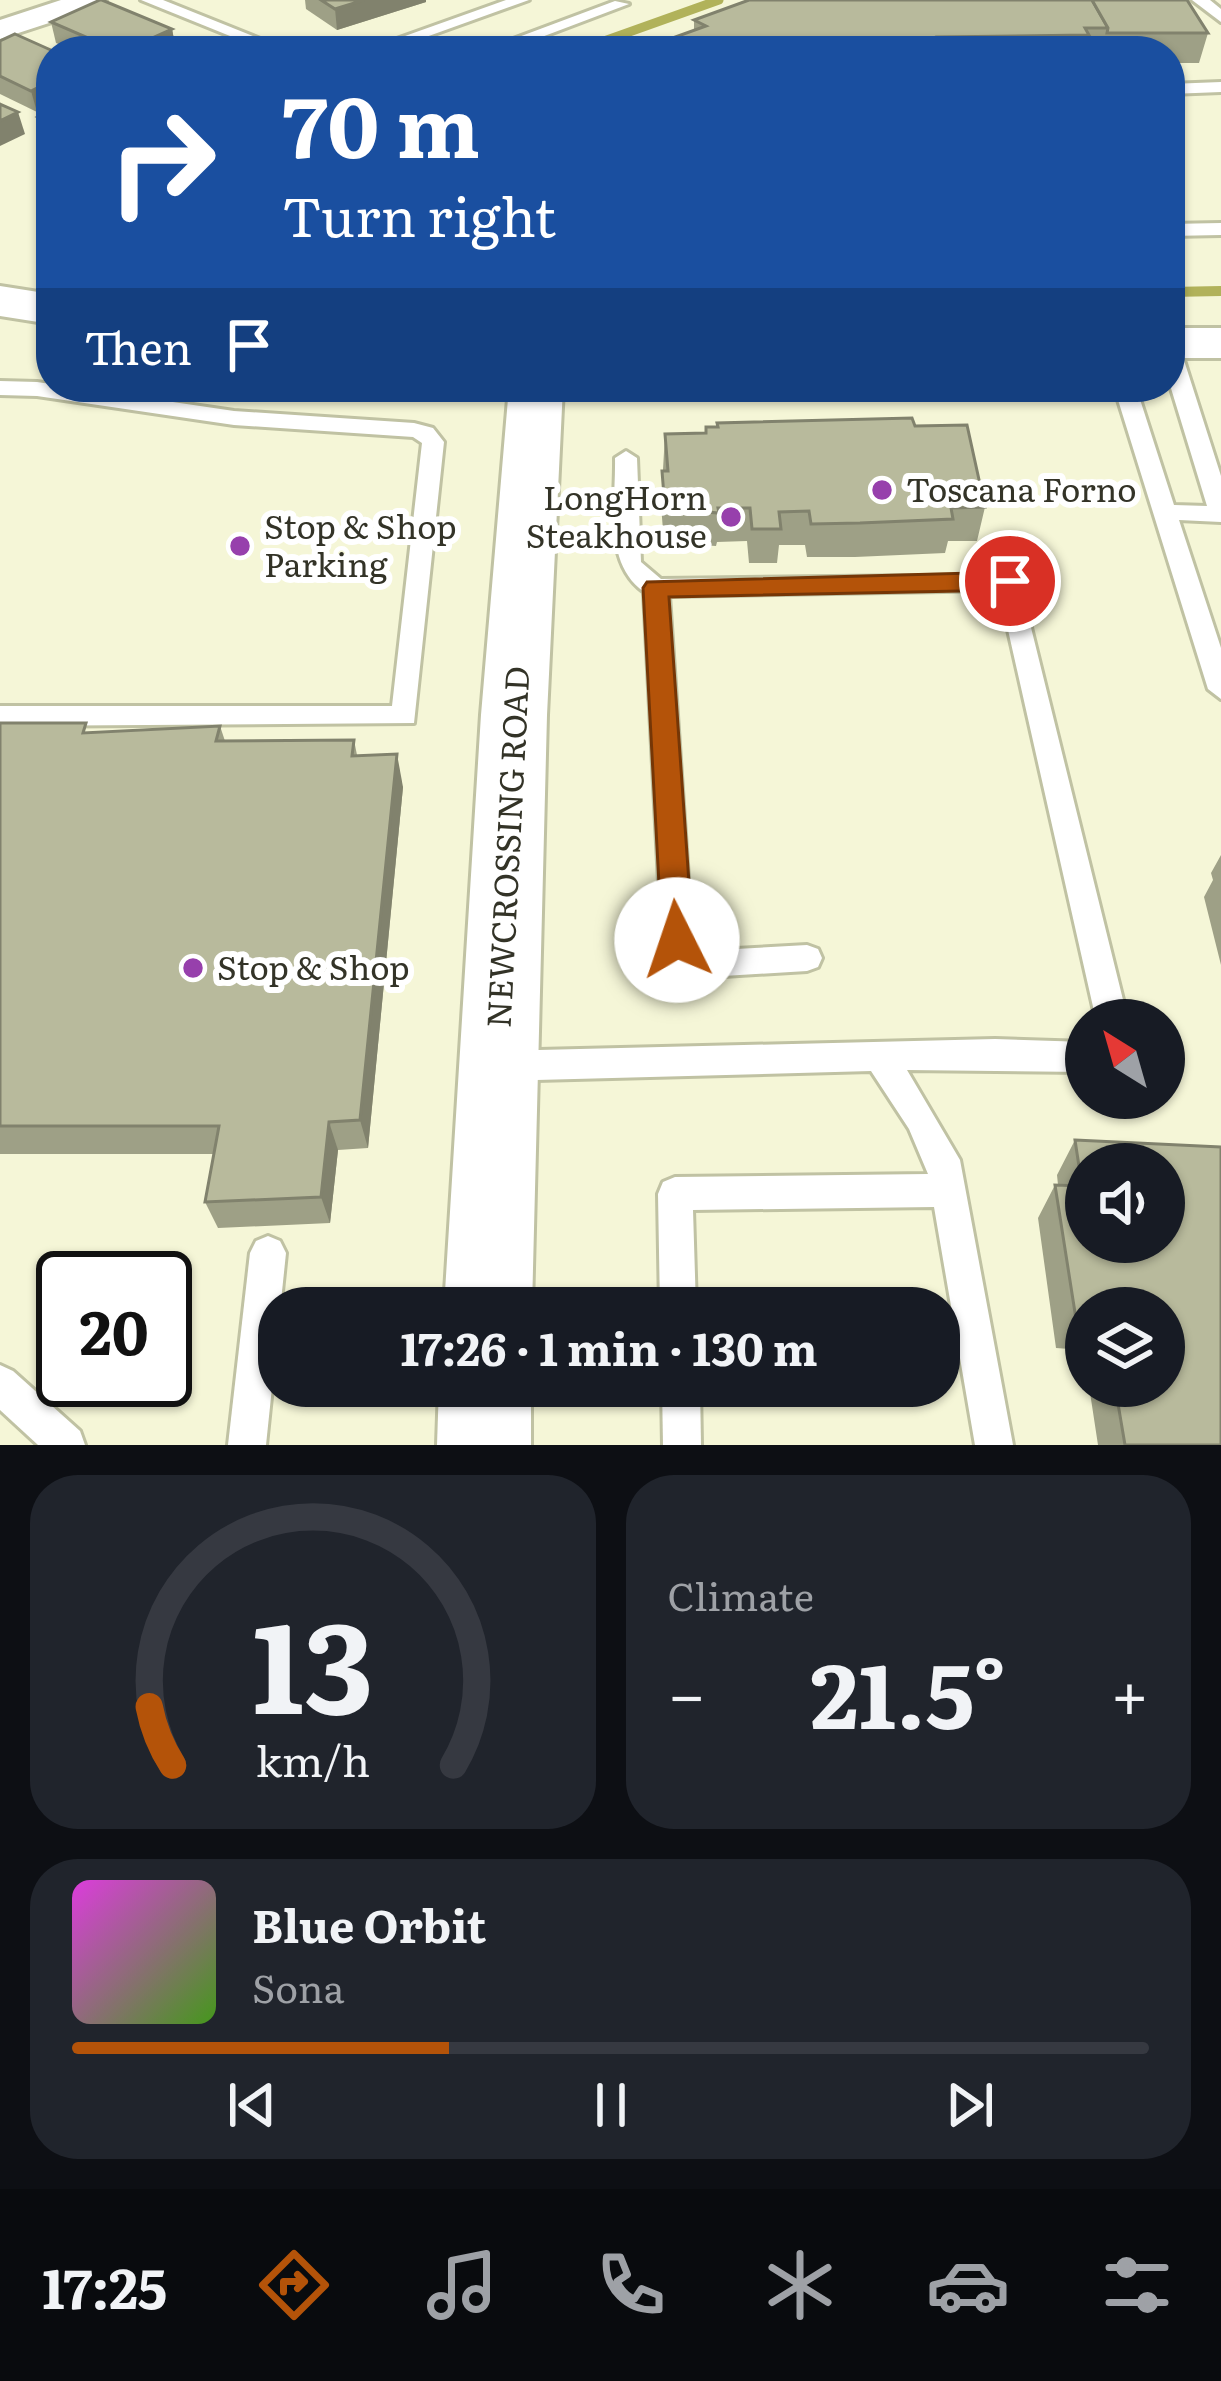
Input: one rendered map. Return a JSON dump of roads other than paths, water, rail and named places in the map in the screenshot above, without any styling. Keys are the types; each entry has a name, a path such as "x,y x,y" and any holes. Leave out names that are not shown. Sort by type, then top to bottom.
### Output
{"street":[{"path":"0,30 91,0"},
{"path":"0,301 36,307"},
{"path":"1185,346 1221,343"},
{"name":"NEWCROSSING ROAD","path":"489,1287 525,508 535,402"},
{"path":"484,1445 485,1407"}],"lane":[{"path":"149,0 243,36"},
{"path":"415,36 521,0"},
{"path":"1200,0 1221,17"},
{"path":"531,36 621,4"},
{"path":"1185,90 1218,92"},
{"path":"1185,230 1221,230"},
{"path":"0,388 36,389"},
{"path":"1164,512 1221,513 1185,396"},
{"path":"0,716 404,716 433,442 414,430 178,413 113,402"},
{"path":"1130,402 1221,689"},
{"path":"626,458 629,562 637,575 656,588 1010,581 1107,999"},
{"path":"656,588 677,940 691,965 807,958"},
{"path":"497,1066 879,1056 1065,1057"},
{"path":"879,1056 943,1160 994,1445"},
{"path":"677,1287 674,1194 948,1190"},
{"path":"247,1445 268,1253"},
{"path":"0,1384 66,1445"},
{"path":"681,1407 682,1445"}],"waterway":[{"path":"618,36 719,0"},
{"path":"1185,292 1221,291"}],"place":[{"name":"Toscana Forno","path":"882,490"},
{"name":"LongHorn Steakhouse","path":"731,517"},
{"name":"Stop & Shop Parking","path":"240,546"},
{"name":"Stop & Shop","path":"193,968"}]}
